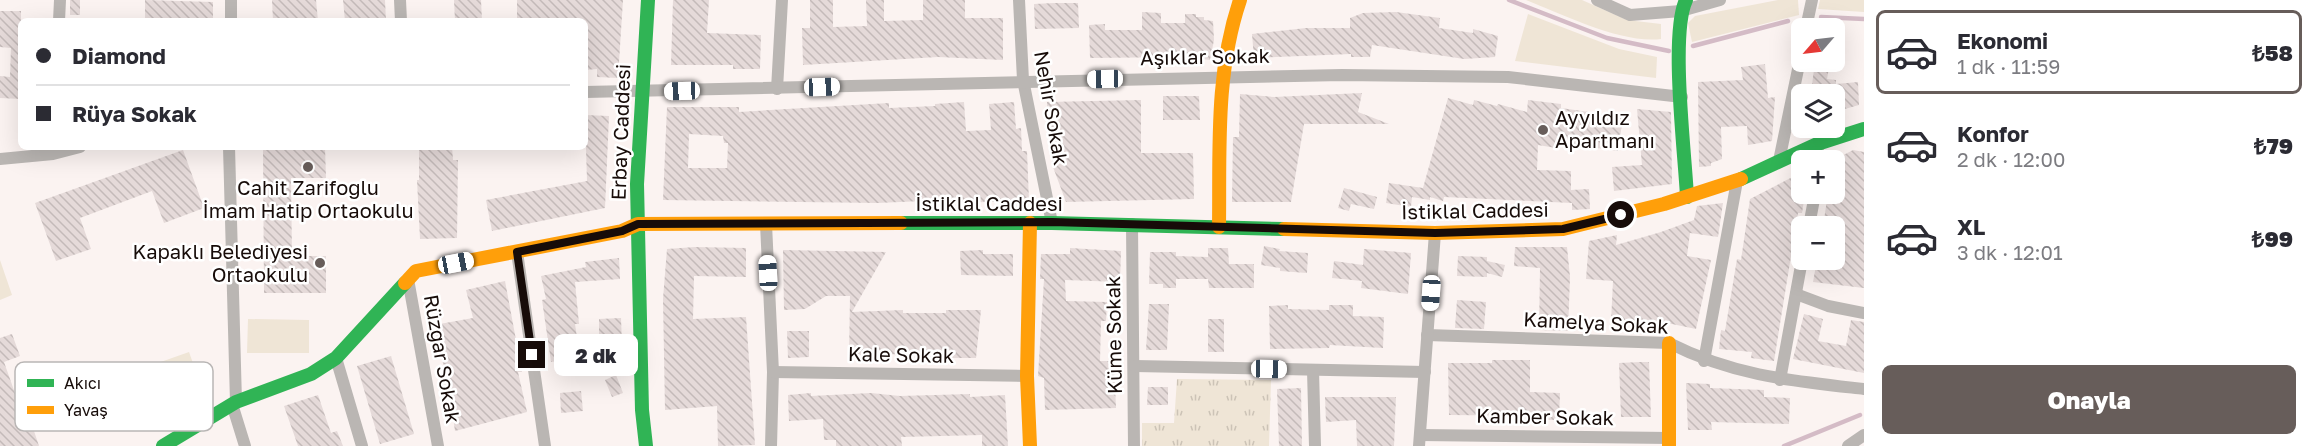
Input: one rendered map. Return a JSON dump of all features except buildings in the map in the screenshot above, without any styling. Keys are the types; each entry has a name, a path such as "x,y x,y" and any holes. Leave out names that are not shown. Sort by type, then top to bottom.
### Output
{"street":[{"path":"59,18 60,0"},
{"path":"231,0 231,18"},
{"path":"400,0 401,18"},
{"name":"Erbay Caddesi","path":"646,446 642,410 638,224 642,91 648,0"},
{"path":"777,88 782,0"},
{"name":"Nehir Sokak","path":"1019,0 1023,80 1052,222"},
{"path":"1219,226 1221,76 1234,15 1240,0"},
{"path":"1597,0 1630,15 1720,0"},
{"path":"1684,5 1682,97 1687,197"},
{"path":"1779,161 1797,72"},
{"name":"Aşıklar Sokak","path":"588,92 1221,76 1508,77 1682,97"},
{"name":"İstiklal Caddesi","path":"213,416 234,403 310,374 336,358 416,271 622,231 638,224 1052,222 1435,233 1563,229 1687,197 1737,181 1817,144 1864,129"},
{"path":"1817,144 1818,150"},
{"path":"229,150 234,403 245,446"},
{"path":"0,159 53,151"},
{"path":"1704,361 1737,181"},
{"path":"1030,223 1028,376 1030,446"},
{"path":"766,224 773,372 771,446"},
{"name":"Küme Sokak","path":"1132,225 1134,446"},
{"path":"1419,440 1435,233"},
{"path":"517,252 545,446"},
{"path":"1780,380 1800,270"},
{"name":"Rüzgar Sokak","path":"408,279 438,446"},
{"path":"1796,294 1828,306 1864,313"},
{"name":"Kamelya Sokak","path":"1428,335 1669,343 1704,361 1780,380 1864,389"},
{"path":"1669,343 1669,442"},
{"path":"336,358 362,446"},
{"path":"1135,366 1425,372"},
{"path":"1313,370 1315,446"},
{"name":"Kale Sokak","path":"773,372 1028,376"},
{"name":"İstiklal Caddesi","path":"163,446 188,431"},
{"path":"1848,446 1864,435"},
{"name":"Kamber Sokak","path":"1419,440 1669,442"}],"green space":[{"path":"1526,0 1582,0 1627,20 1661,24 1661,39 1629,37 1611,33"},
{"path":"1778,0 1798,0 1799,15 1692,42 1688,23 1695,16"},
{"path":"1820,0 1864,0 1864,12 1818,9"},
{"path":"1528,14 1619,49 1657,57 1656,78 1515,61"},
{"path":"0,260 12,295 0,300"},
{"path":"248,319 309,320 309,353 247,353"},
{"path":"189,352 193,362 161,362"},
{"path":"1177,379 1271,380 1269,446 1142,446 1142,423 1174,423"}],"waterway":[{"path":"1509,0 1607,38 1669,51"},
{"path":"1821,17 1864,19"},
{"path":"1693,46 1788,21"},
{"path":"1784,446 1860,415"}],"traffic: fast":[{"path":"646,446 642,410 637,184 648,0"},
{"path":"1686,0 1681,16 1679,66 1687,197"},
{"path":"1741,179 1817,144 1864,129"},
{"path":"901,223 1052,223 1284,229"},
{"path":"213,416 236,402 311,374 336,358 405,283"},
{"path":"163,446 188,431"}],"traffic: slow":[{"path":"1219,227 1220,112 1226,56 1240,0"},
{"path":"1284,229 1435,233 1563,229 1664,204 1741,179"},
{"path":"405,283 416,271 622,231 638,224 901,223"},
{"path":"1030,223 1027,376 1030,446"},
{"path":"1669,343 1669,446"}],"place":[{"name":"Ayyıldız Apartmanı","path":"1543,130"},
{"name":"Cahit Zarifoğlu İmam Hatip Ortaokulu","path":"308,167"},
{"name":"Kapaklı Belediyesi Ortaokulu","path":"320,263"}],"route":[{"path":"532,355 517,252 622,231 638,224 1052,222 1435,233 1563,229 1621,215"}]}
